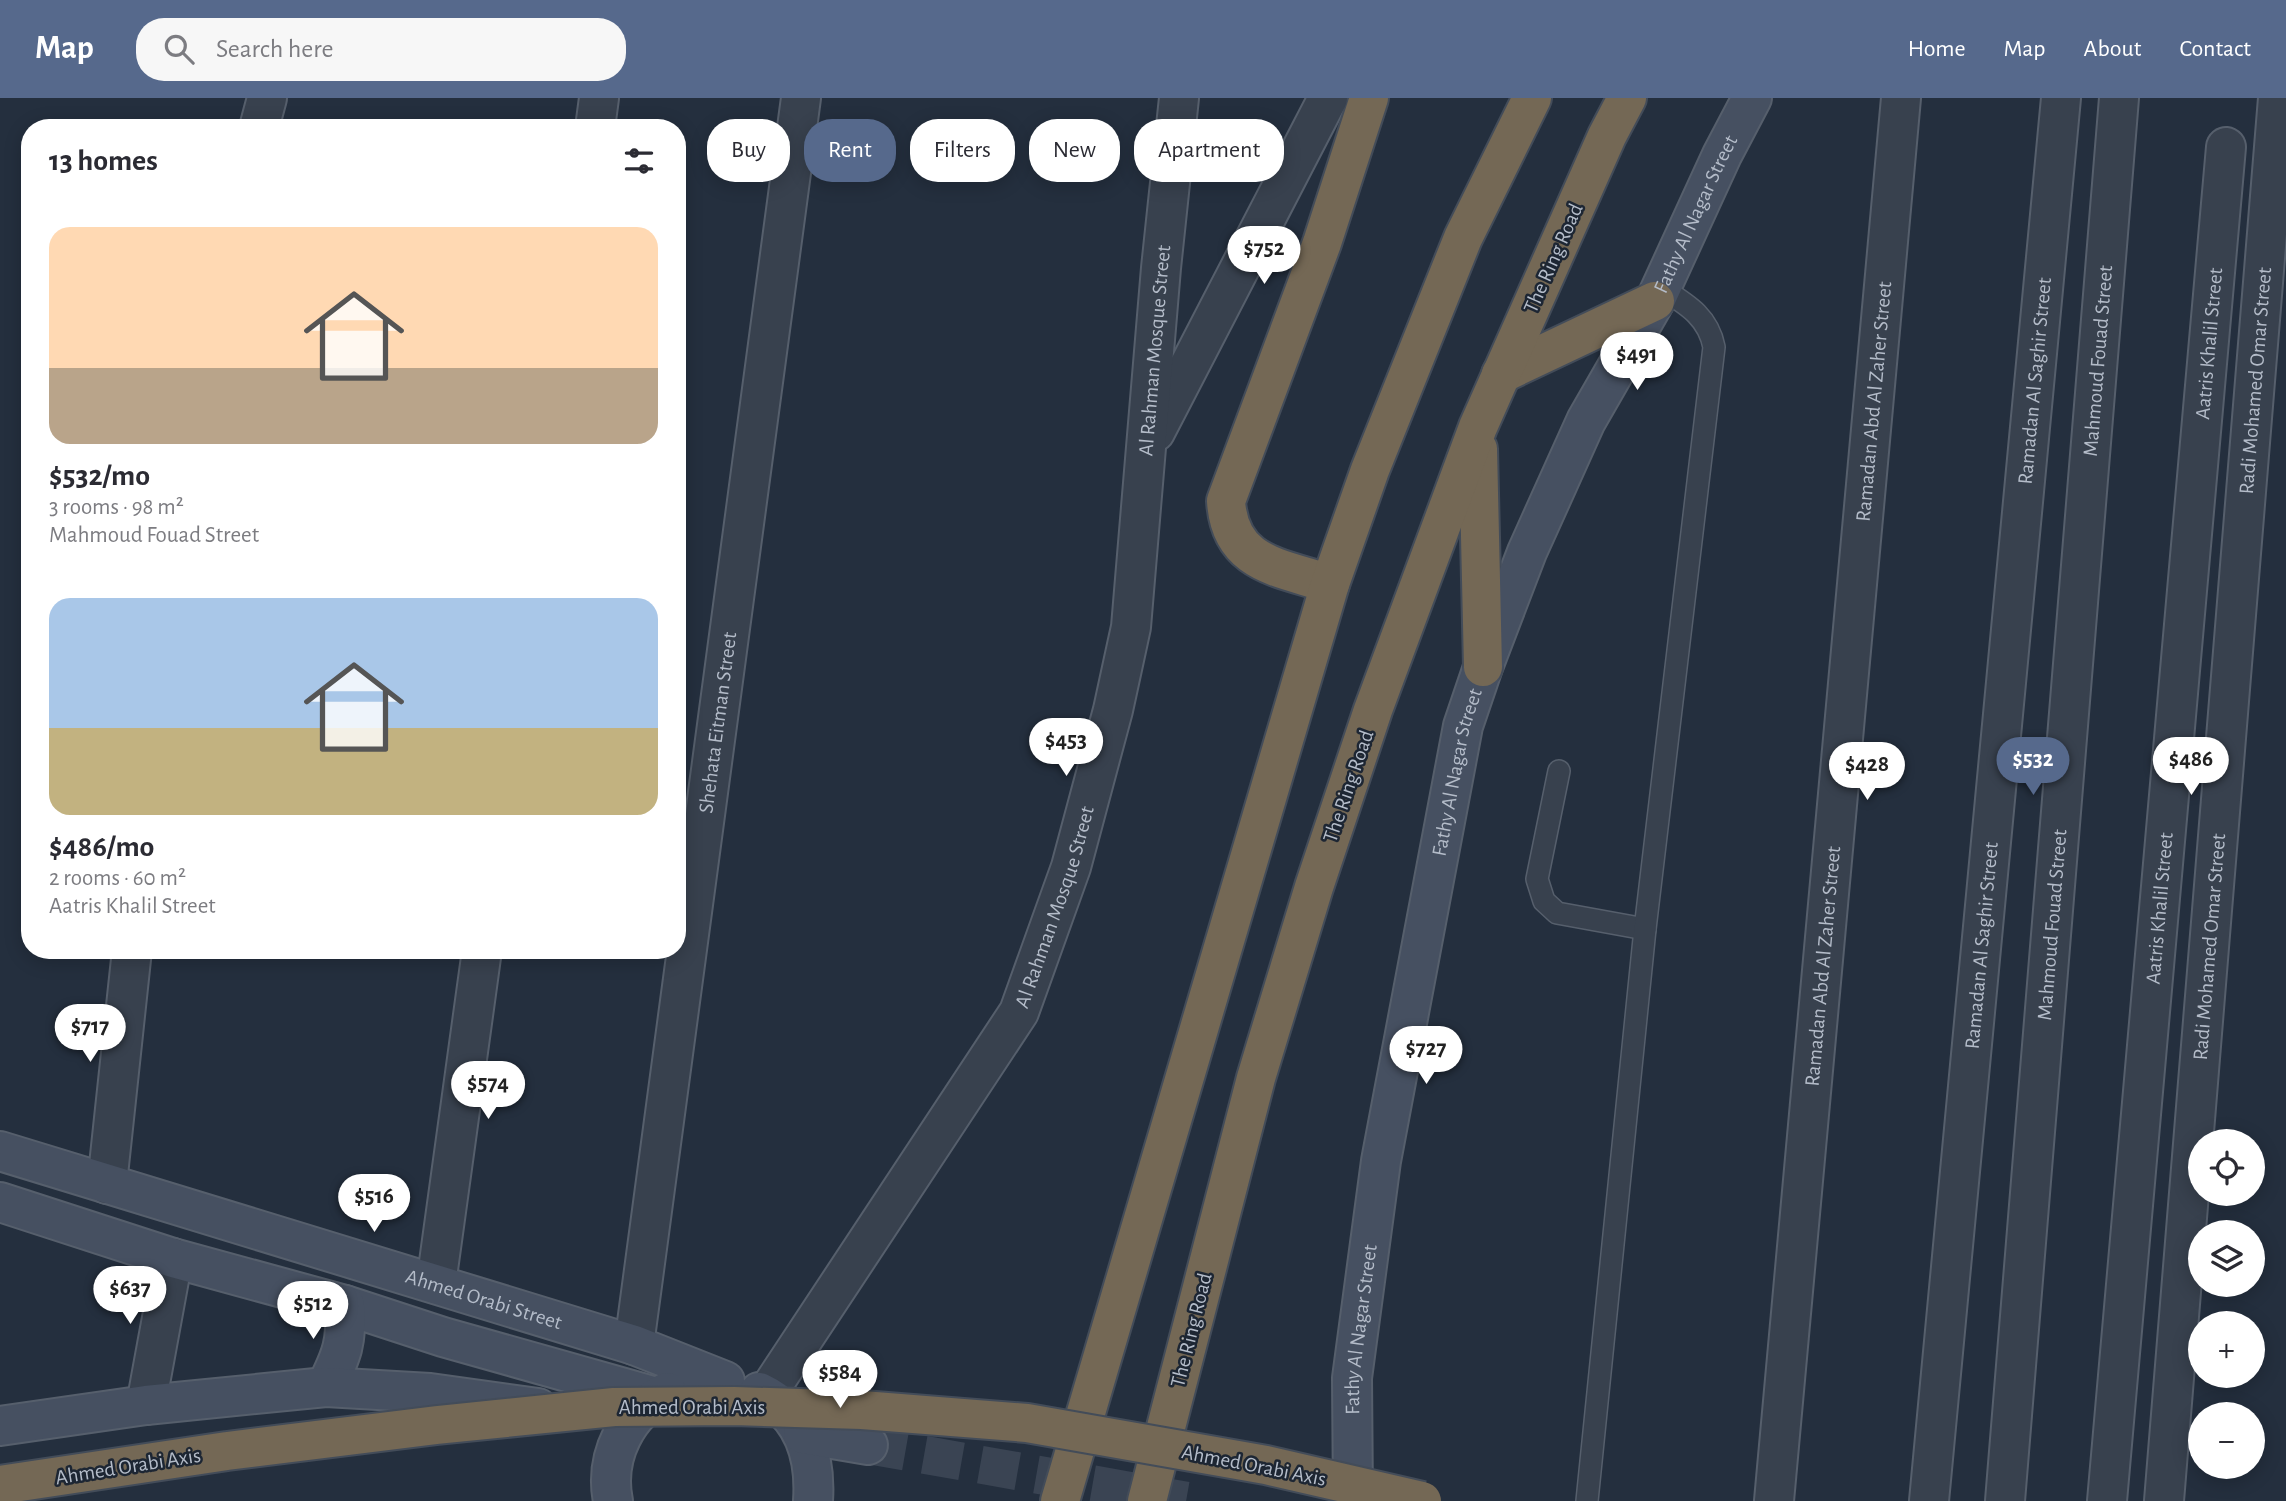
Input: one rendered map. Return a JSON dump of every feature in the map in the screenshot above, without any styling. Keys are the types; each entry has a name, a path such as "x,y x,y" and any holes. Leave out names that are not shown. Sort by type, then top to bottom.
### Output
{"highway":[{"path":"1330,584 1258,560 1244,550 1233,536 1227,519 1226,502 1322,243 1368,98"},
{"path":"1060,1501 1330,584 1370,470 1463,237 1532,98"},
{"name":"The Ring Road","path":"1147,1501 1256,1078 1314,887 1373,710 1478,427 1607,136 1627,98"},
{"path":"1501,374 1658,295"},
{"path":"1478,427 1483,667"},
{"name":"Ahmed Orabi Axis","path":"0,1485 227,1451 437,1425 614,1407 734,1406 862,1410 1027,1423 1266,1465 1422,1501"}],"street":[{"path":"261,119 267,98"},
{"path":"596,119 599,98"},
{"name":"Shehata Eitman Street","path":"686,957 801,98"},
{"name":"Al Rahman Mosque Street","path":"766,1395 1019,1012 1071,866 1114,710 1130,627 1161,268 1179,98"},
{"path":"1147,446 1328,98"},
{"name":"Fathy Al Nagar Street","path":"1353,1501 1352,1378 1381,1161 1463,726 1527,552 1587,421 1658,295 1722,155 1752,98"},
{"name":"Ramadan Abd Al Zaher Street","path":"1774,1501 1901,98"},
{"name":"Ramadan Al Saghir Street","path":"1929,1501 2061,98"},
{"name":"Mahmoud Fouad Street","path":"2005,1501 2119,98"},
{"name":"Radi Mohamed Omar Street","path":"2164,1501 2278,98"},
{"name":"Aatris Khalil Street","path":"2107,1501 2226,148"},
{"path":"107,1184 131,959"},
{"path":"436,1284 481,959"},
{"name":"Shehata Eitman Street","path":"634,1345 686,959"},
{"name":"Ahmed Orabi Street","path":"0,1151 634,1345 766,1395"},
{"path":"0,1202 173,1258 345,1305 643,1409"},
{"path":"146,1405 173,1258"},
{"path":"326,1387 338,1362 346,1334 345,1305"},
{"path":"612,1501 611,1467 618,1443 643,1409 678,1387 701,1381 725,1381"},
{"path":"0,1426 146,1405 326,1387 643,1409"},
{"path":"766,1395 787,1412 803,1434 815,1478 813,1501"},
{"path":"803,1434 868,1445"}],"lane":[{"path":"1587,1501 1644,929 1714,347 1712,334 1700,316 1658,295"},
{"path":"1559,771 1538,879 1544,901 1557,913 1644,929"}],"tunnel":[{"path":"868,1445 1188,1501"}]}
